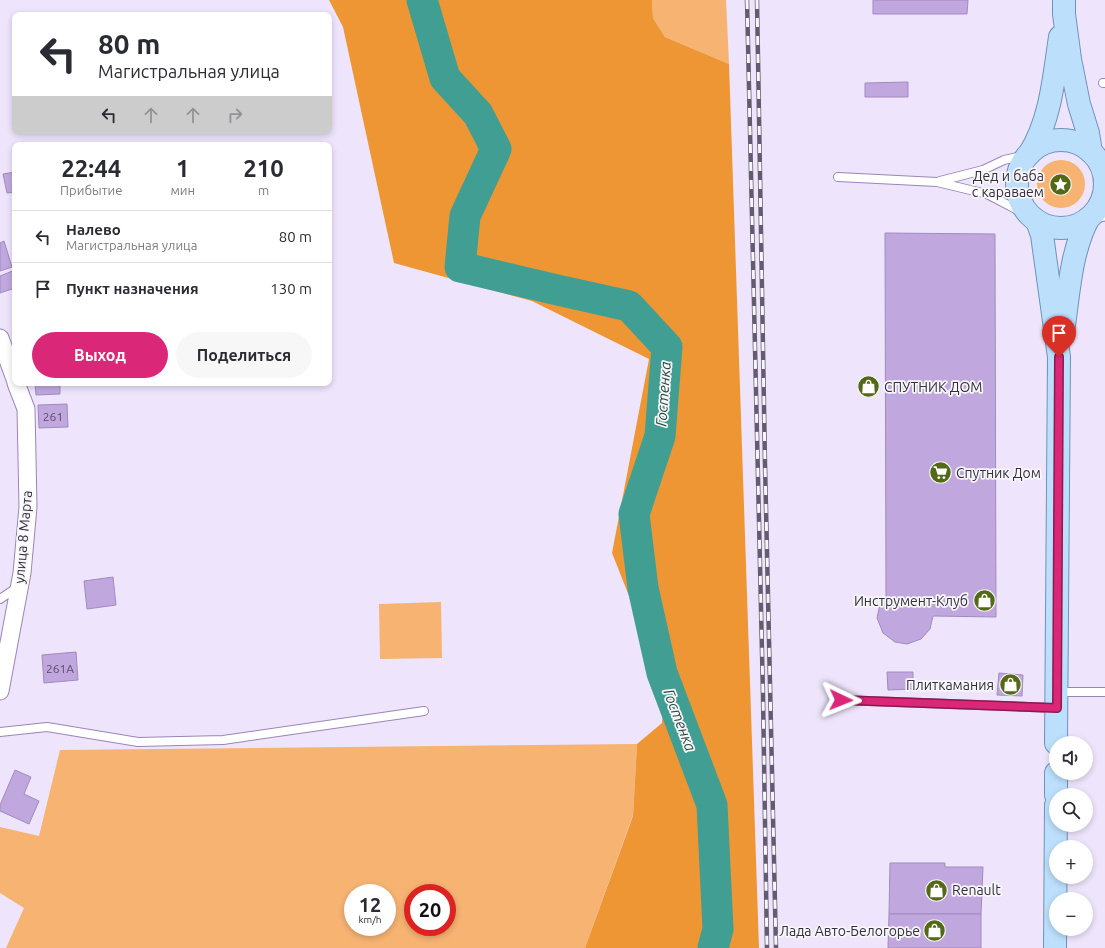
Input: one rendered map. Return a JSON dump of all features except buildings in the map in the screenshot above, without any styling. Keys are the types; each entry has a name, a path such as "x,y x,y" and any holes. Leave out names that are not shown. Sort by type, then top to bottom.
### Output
{"main road":[{"path":"1030,154 1038,141 1051,94 1064,7"},
{"path":"1056,736 1059,357 1071,271 1080,235 1095,215 1103,196 1105,184 1104,173 1088,133 1079,104 1070,59 1064,7"},
{"path":"1059,357 1042,235 1034,219 1021,202 1017,184 1018,174 1025,158 1039,146 1048,142 1066,140 1075,142 1097,156"},
{"path":"1034,219 1054,227 1063,228 1072,227 1095,215"},
{"path":"1055,948 1056,832"}],"street":[{"path":"0,338 12,371"},
{"name":"улица 8 Марта","path":"0,691 20,585 28,507 26,409 17,386"}],"lane":[{"path":"937,182 983,170 1004,160 1030,154"},
{"path":"838,177 937,182 987,194 1034,219"},
{"path":"0,599 20,585"},
{"path":"841,700 1056,700 1105,692"},
{"path":"0,732 46,727 138,742 223,740 424,711"}],"shaded area":[{"path":"329,0 652,0 653,18 665,37 729,64 759,948 585,948 633,816 637,744 662,723 665,687 612,553 649,359 532,301 394,263 343,27"},
{"path":"652,0 726,0 729,64 665,37 653,18"},
{"path":"1056,160 1066,160 1078,167 1085,179 1085,189 1078,201 1066,208 1056,208 1048,204 1041,197 1037,189 1037,179 1041,171 1048,164"},
{"path":"441,602 442,658 380,659 379,604"},
{"path":"637,744 633,815 585,948 6,948 24,908 0,893 0,827 39,836 60,750"}],"waterway":[{"name":"Гостенка","path":"422,0 445,78 478,114 496,149 465,216 460,267 629,306 667,347 660,436 634,514 643,588 662,673 712,805 718,929 713,948"}],"railway":[{"path":"747,0 763,695 767,948"},
{"path":"757,0 765,464 776,948"}],"place":[{"name":"Дед и баба с караваем","path":"1060,184"},
{"name":"СПУТНИК ДОМ","path":"869,387"},
{"name":"Спутник Дом","path":"941,473"},
{"name":"Инструмент-Клуб","path":"984,601"},
{"name":"Плиткамания","path":"1010,685"},
{"name":"Renault","path":"936,890"},
{"name":"Лада Авто-Белогорье","path":"935,931"}],"route":[{"path":"841,700 1057,708 1059,357"}]}
